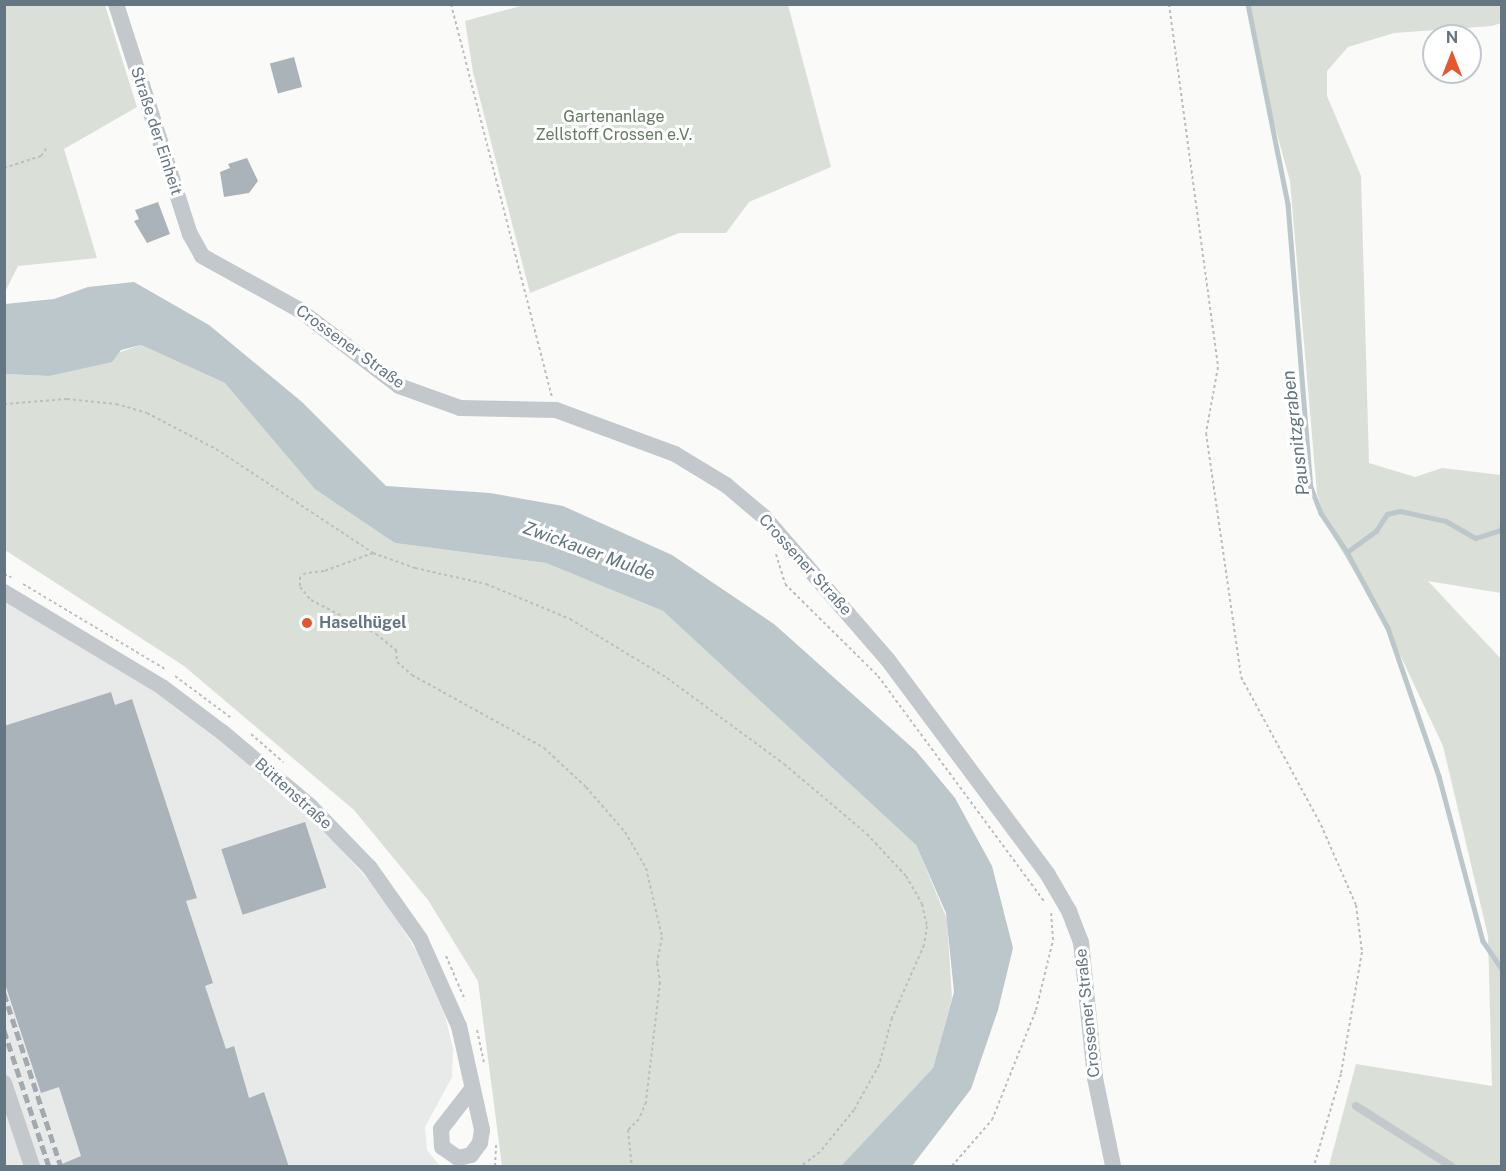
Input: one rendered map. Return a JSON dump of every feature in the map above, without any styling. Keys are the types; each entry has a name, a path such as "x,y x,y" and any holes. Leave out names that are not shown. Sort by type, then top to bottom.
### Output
{"street":[{"name":"Straße der Einheit","path":"116,4 190,234 202,256"},
{"name":"Crossener Straße","path":"202,256 298,309 399,386 460,408 556,410 675,454 726,485 764,518 888,660 1048,875 1081,942 1095,1078 1113,1167"},
{"name":"Büttenstraße","path":"4,592 162,687 222,732 309,805 370,868 420,939 459,1026 472,1089"},
{"path":"4,1083 32,1167"}],"lane":[{"path":"1356,1106 1451,1167"}],"path":[{"path":"451,4 556,410"},
{"path":"1169,4 1218,366 1206,433 1241,677 1321,825 1356,905 1362,952 1341,1074 1314,1167"},
{"path":"4,168 40,156 48,146"},
{"path":"4,404 68,399 117,404 147,413 216,449 374,553 415,568 486,584 570,619 618,646 784,764 867,834 906,876 922,904 927,926 917,968 892,1018 879,1065 854,1110 820,1152 801,1167"},
{"path":"774,551 785,584 878,676 1051,909 1053,940 1036,1010 992,1120 952,1167"},
{"path":"374,553 324,571 306,573 300,577 300,587 310,600 376,634 396,650 397,662 412,675 544,748 586,787 625,832 646,868 662,937 657,963 660,982 646,1102 639,1119 628,1130 632,1167"},
{"path":"4,574 114,636 199,692 234,721"},
{"path":"243,728 286,765"},
{"path":"443,951 470,1011"},
{"path":"473,1021 486,1075"},
{"path":"495,1167 496,1143"}],"shaded area":[{"path":"4,599 175,704 309,814 381,894 415,949 445,1015 453,1049 452,1077 425,1127 427,1150 440,1166 5,1166"}],"green space":[{"path":"5,4 105,5 137,107 64,149 97,258 18,266 5,292"},
{"name":"Gartenanlage Zellstoff Crossen e.V.","path":"528,4 788,5 831,167 749,202 726,233 679,233 530,293 473,72 465,21"},
{"path":"1250,5 1501,5 1501,23 1492,26 1422,24 1422,31 1394,33 1348,47 1327,71 1327,96 1361,176 1369,463 1415,477 1442,468 1501,475 1501,593 1428,581 1501,659 1501,1166 1329,1166 1356,1064 1492,1086 1488,936 1443,746 1387,627 1326,524 1317,493 1290,181 1266,94"},
{"path":"141,345 225,383 271,433 395,543 546,563 663,611 916,845 947,919 952,998 933,1068 841,1166 502,1166 478,981 428,900 354,810 184,666 5,550 5,374 49,376"}],"water":[{"name":"Zwickauer Mulde","path":"134,282 209,325 302,402 386,486 490,493 563,506 672,555 774,624 916,751 955,798 992,866 1013,948 998,1010 971,1089 912,1166 841,1166 933,1068 954,992 946,913 916,845 663,611 546,563 395,543 315,489 225,383 141,345 121,350 112,362 49,376 5,374 5,304 54,299 88,287"}],"building":[{"path":"294,57 302,87 278,93 270,63"},
{"path":"247,158 258,181 249,193 224,197 220,172 230,168 228,164"},
{"path":"158,202 170,234 147,243 134,221 139,219 135,210"},
{"path":"111,692 115,705 132,699 197,898 186,901 213,983 205,986 226,1049 234,1046 249,1098 264,1092 289,1167 55,1167 81,1156 59,1087 41,1093 4,981 4,726"},
{"path":"305,822 326,888 243,915 221,849"}],"waterway":[{"name":"Pausnitzgraben","path":"1248,4 1288,204 1311,487 1321,513 1347,552 1388,628 1439,776 1483,941 1502,969"},
{"path":"1347,552 1376,531 1387,514 1400,511 1446,521 1476,538 1501,530 1502,525"}],"railway":[{"path":"4,993 61,1166"},
{"path":"4,1030 49,1166"}],"place":[{"name":"Haselhügel","path":"307,623"}]}
